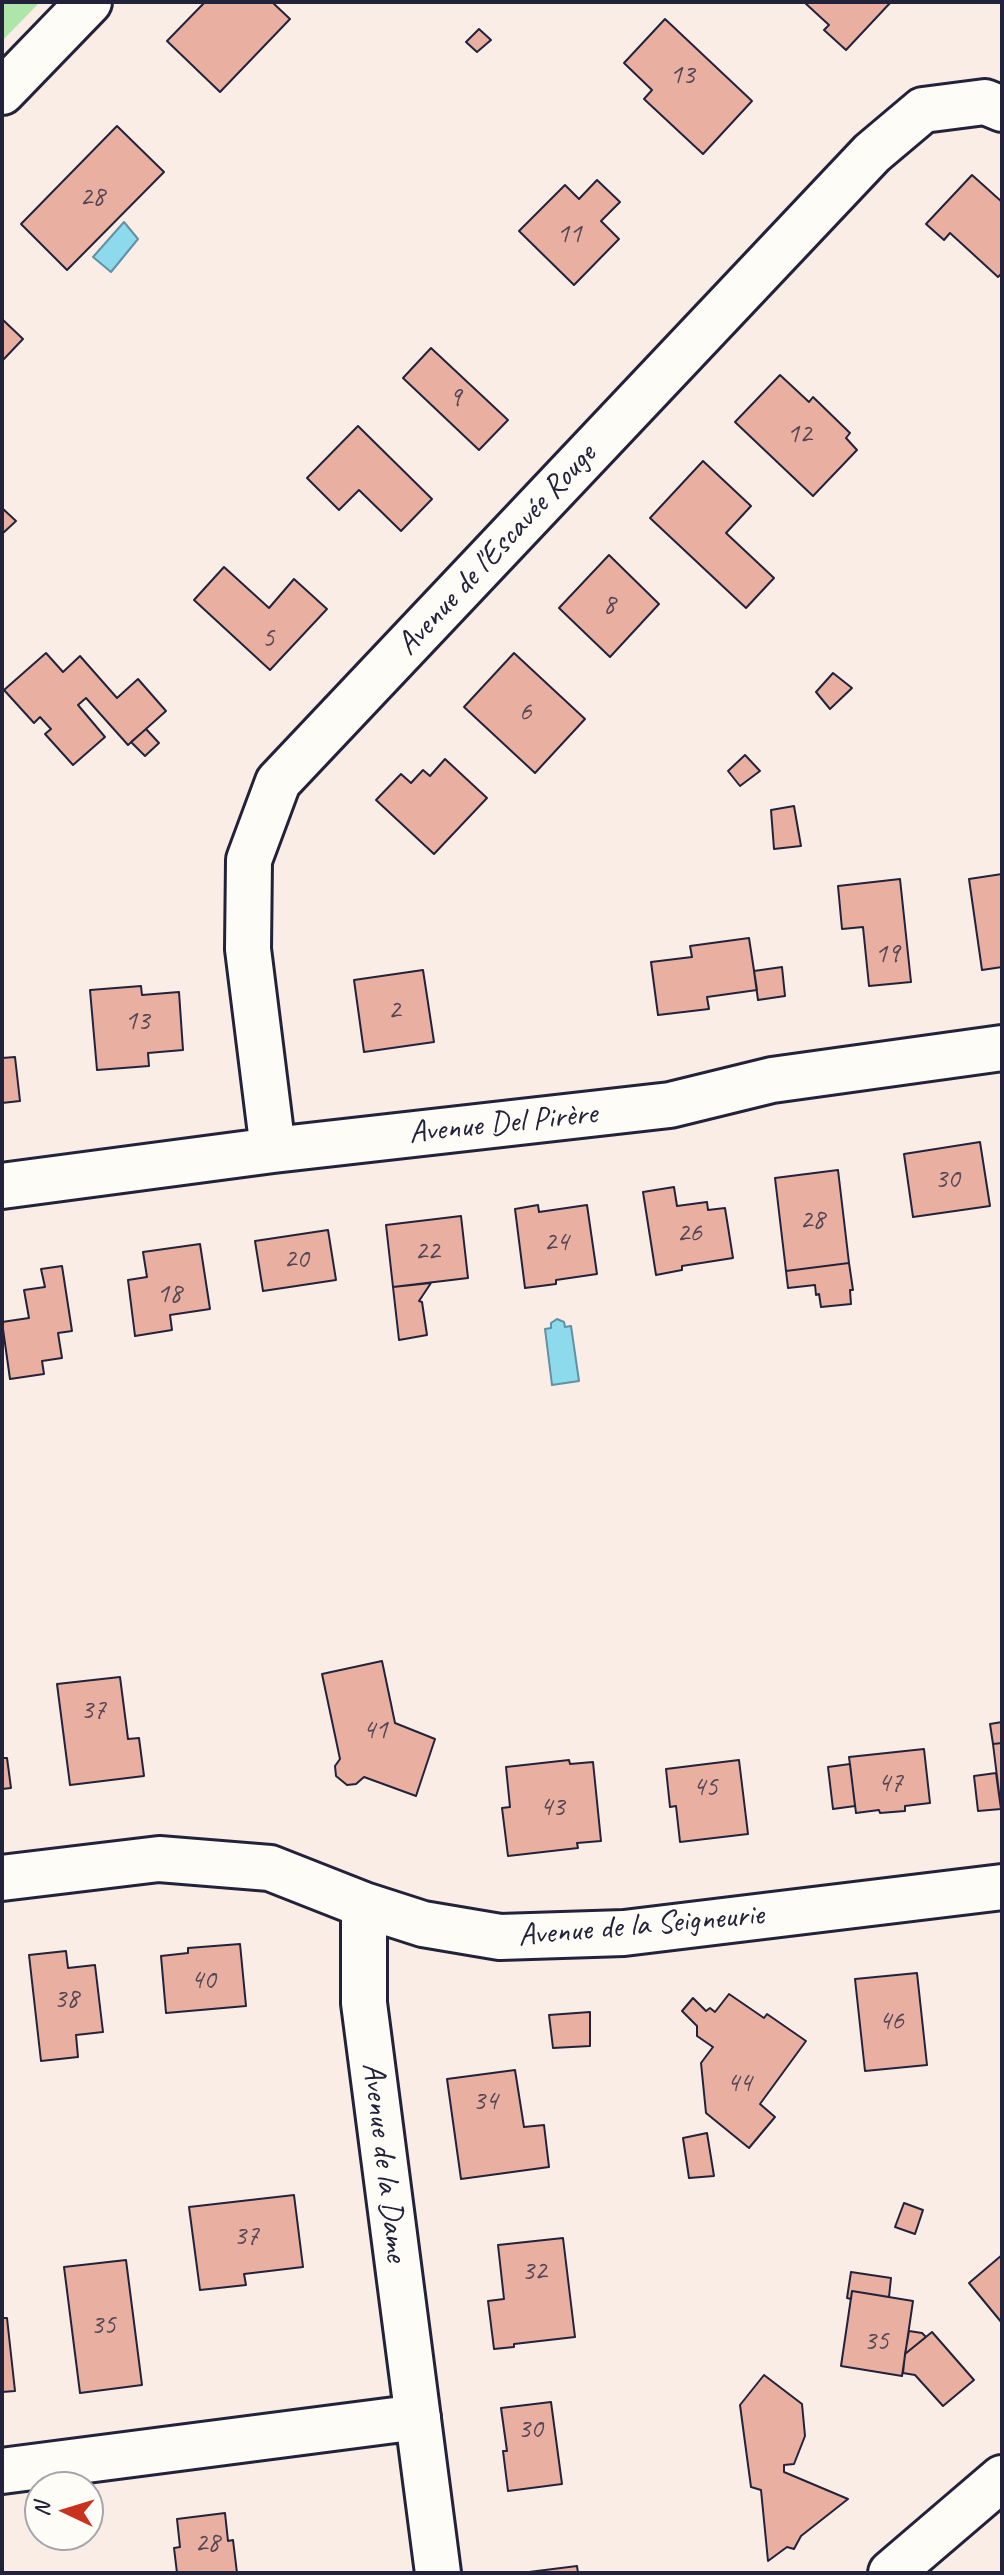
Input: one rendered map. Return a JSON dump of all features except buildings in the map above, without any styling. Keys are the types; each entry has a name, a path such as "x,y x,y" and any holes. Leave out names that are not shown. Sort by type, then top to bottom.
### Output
{"street":[{"path":"2,92 89,2"},
{"name":"Avenue de l'Escavée Rouge","path":"273,1150 248,949 249,860 278,782 872,153 923,110 985,102 1002,109"},
{"name":"Avenue Del Pirère","path":"2,1186 273,1150 670,1105 772,1080 1002,1048"},
{"name":"Avenue de la Seigneurie","path":"2,1878 159,1859 270,1868 364,1905 423,1924 500,1937 624,1933 1002,1887"},
{"name":"Avenue de la Dame","path":"364,1905 364,2003 438,2573"},
{"path":"2,2471 418,2417"},
{"path":"891,2573 1002,2478"}],"green space":[{"path":"2,2 40,2 2,41"}],"water":[{"path":"124,222 138,239 111,272 93,257"},
{"path":"557,1319 564,1322 565,1327 571,1326 579,1381 552,1385 545,1329 551,1328 551,1323"}]}
